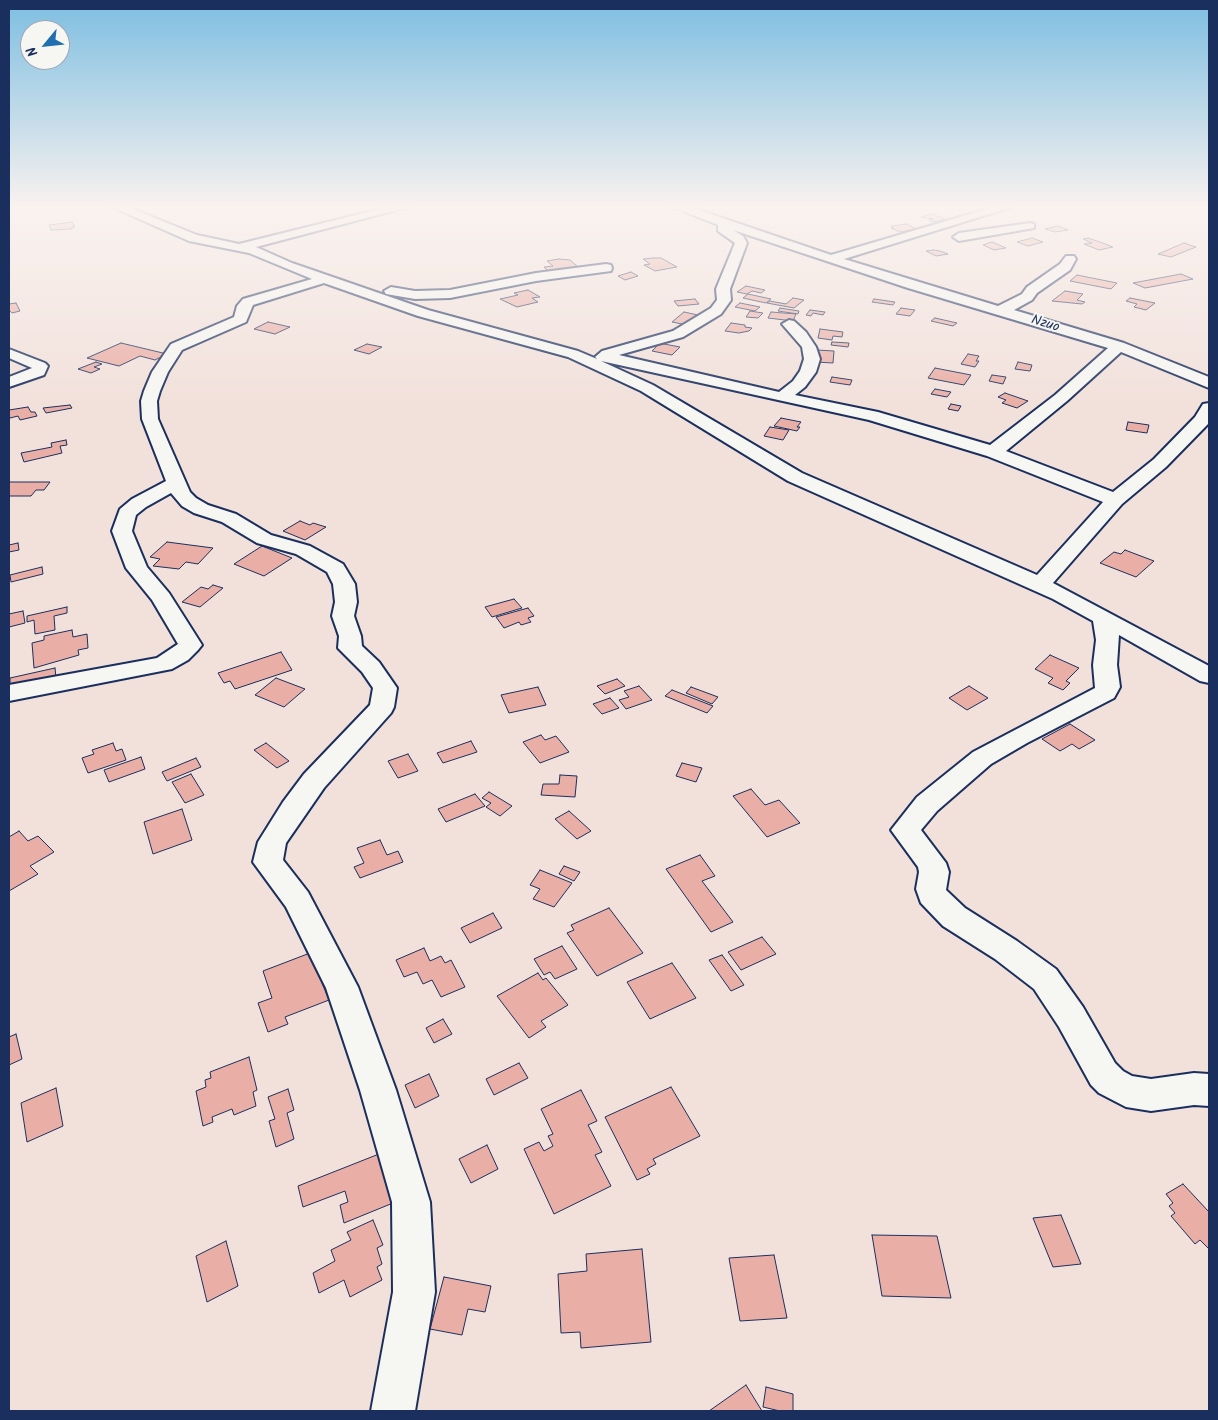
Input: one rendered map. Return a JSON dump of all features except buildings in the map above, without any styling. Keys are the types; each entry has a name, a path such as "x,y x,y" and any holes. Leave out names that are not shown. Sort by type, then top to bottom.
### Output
{"street":[{"path":"308,273 423,313 573,354 647,388 794,477 830,494 881,513 1040,584 1104,617 1209,676"},
{"path":"329,273 393,292 415,295 450,294 565,273"},
{"path":"598,356 621,352 678,334 716,311 724,300 723,289 729,273"},
{"name":"Nzuo","path":"876,273 1119,346 1209,383"},
{"path":"996,310 1006,308 1027,296 1032,290 1056,273"},
{"path":"325,279 248,302 244,306 241,319 202,334 176,347 160,372 149,401 150,419 181,494 201,509 229,518 270,542 303,550 336,568 344,584 346,602 343,616 350,636 350,648 371,667 385,688 382,707 314,782 294,809 272,842 268,862 297,900 342,986 378,1090 411,1202 414,1292 394,1411"},
{"path":"784,396 799,384 808,372 812,359 809,347 801,335 789,324"},
{"path":"993,452 1062,398 1119,346"},
{"path":"9,353 32,361 40,366 38,372 9,382"},
{"path":"573,354 598,356 872,416 993,452 1115,500"},
{"path":"1040,584 1078,544 1115,500 1160,463 1202,420 1209,408"},
{"path":"9,693 164,664 180,655 190,645 161,598 137,568 122,531 126,513 139,503 176,483"},
{"path":"1104,617 1108,640 1105,665 1108,687 1105,693 1018,736 982,758 927,804 905,830 931,863 934,876 931,889 932,895 944,909 1046,979 1071,1017 1103,1074 1112,1082 1126,1091 1151,1095 1194,1089 1209,1090"}]}
